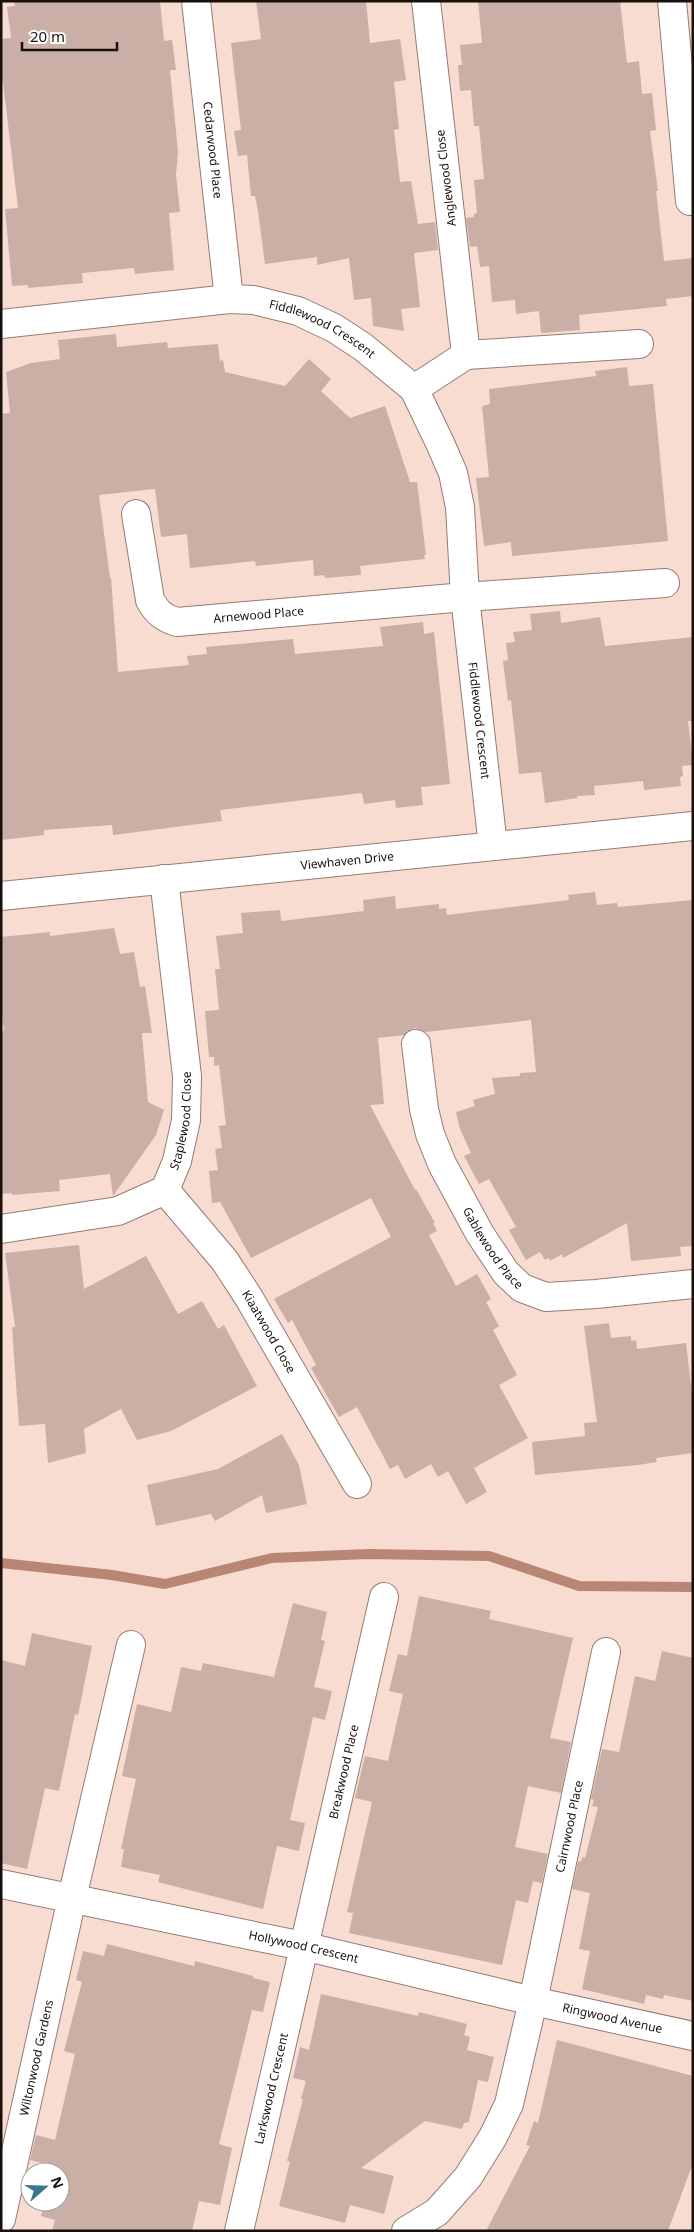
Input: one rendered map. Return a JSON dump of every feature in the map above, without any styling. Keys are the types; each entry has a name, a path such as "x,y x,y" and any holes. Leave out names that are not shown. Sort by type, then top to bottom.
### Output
{"street":[{"name":"Cedarwood Place","path":"196,1 229,299"},
{"name":"Anglewood Close","path":"426,1 466,355"},
{"path":"672,1 690,202"},
{"name":"Fiddlewood Crescent","path":"1,324 229,299 254,300 298,311 334,328 363,346 414,389 453,473 460,507 465,596 493,846"},
{"path":"414,389 466,355 639,344"},
{"name":"Arnewood Place","path":"136,514 150,600 157,612 167,619 177,622 465,596"},
{"path":"465,596 665,582"},
{"name":"Viewhaven Drive","path":"1,896 693,826"},
{"name":"Staplewood Close","path":"164,879 187,1076 186,1120 177,1161 165,1190"},
{"name":"Gablewood Place","path":"416,1044 424,1109 430,1134 442,1164 480,1234 506,1273 522,1288 546,1296 596,1294 693,1284"},
{"path":"1,1229 118,1211 165,1190"},
{"name":"Kiaatwood Close","path":"165,1190 226,1261 250,1298 356,1484"},
{"name":"Breakwood Place","path":"303,1946 384,1597"},
{"path":"72,1898 131,1645"},
{"name":"Cairnwood Place","path":"533,2001 606,1652"},
{"name":"Hollywood Crescent","path":"1,1884 303,1946 533,2001"},
{"name":"Wiltonwood Gardens","path":"1,2219 72,1898"},
{"name":"Larkswood Crescent","path":"239,2231 303,1946"},
{"path":"406,2231 437,2212 468,2178 493,2137 509,2104 533,2001"},
{"name":"Ringwood Avenue","path":"533,2001 693,2036"}],"building":[{"path":"14,1 160,1 164,41 172,40 176,70 170,70 178,152 176,175 180,212 169,213 174,270 135,274 134,268 82,273 83,283 28,288 28,285 12,286 5,209 18,208 3,82 1,82 1,39 11,38 7,7 15,6"},
{"path":"256,1 366,1 370,43 400,39 406,80 394,82 399,129 394,130 400,182 411,181 418,224 435,222 438,250 414,253 420,307 401,309 404,331 373,326 371,298 354,300 349,258 317,265 317,257 265,264 255,196 251,196 247,155 238,156 234,131 241,130 231,43 261,39"},
{"path":"478,1 620,1 627,63 639,61 642,94 652,93 656,130 650,131 658,191 656,191 664,261 693,258 693,296 666,299 667,306 579,315 580,330 541,333 539,311 516,314 515,300 492,302 489,266 480,267 477,246 470,247 466,218 474,217 474,214 477,213 474,180 484,179 479,126 474,126 471,90 460,91 458,65 462,65 460,45 482,43"},
{"path":"116,334 117,347 167,342 168,348 218,344 220,361 223,360 225,372 285,386 309,359 331,379 321,391 350,418 385,406 410,482 417,482 425,559 360,566 361,575 325,578 324,575 314,576 313,560 256,566 255,561 190,568 187,534 161,537 155,489 99,495 111,578 118,672 189,665 187,656 207,654 206,647 293,639 295,654 383,646 380,627 423,622 424,634 434,632 450,784 421,787 423,805 396,808 395,800 364,804 362,793 220,810 222,821 113,835 112,825 44,830 44,835 1,840 1,414 10,413 6,372 31,363 60,359 58,340"},
{"path":"627,367 629,386 653,384 668,541 512,556 511,542 484,546 476,478 489,477 482,406 490,404 489,389 596,376 595,371"},
{"path":"560,611 561,623 600,617 605,646 693,637 693,721 688,721 693,765 682,766 681,786 644,790 643,781 594,786 595,795 577,796 577,798 545,803 541,772 519,774 511,700 508,701 503,661 508,660 506,643 515,642 513,632 532,630 530,614"},
{"path":"595,892 597,905 617,903 618,907 693,900 693,1246 680,1247 681,1256 631,1261 627,1223 563,1258 562,1254 550,1261 549,1258 545,1260 540,1252 526,1260 509,1230 516,1227 489,1179 479,1184 464,1156 471,1153 460,1129 456,1112 475,1106 473,1100 495,1094 492,1078 520,1076 520,1073 536,1072 531,1020 426,1032 415,1028 404,1035 378,1038 384,1104 370,1105 415,1190 435,1223 433,1223 437,1231 429,1235 456,1286 477,1274 491,1299 486,1302 499,1326 493,1330 517,1375 499,1385 528,1438 474,1468 487,1492 466,1504 448,1471 438,1477 431,1464 405,1479 398,1465 390,1469 357,1407 339,1417 311,1368 316,1365 292,1320 288,1323 274,1299 391,1237 371,1198 251,1258 220,1202 212,1203 209,1171 218,1170 215,1149 222,1148 219,1126 226,1125 219,1065 214,1066 214,1057 209,1057 205,1011 219,1010 215,969 220,969 216,936 243,933 241,913 280,910 281,921 364,911 363,900 395,896 396,909 439,904 439,909 446,908 447,915 569,900 568,895"},
{"path":"114,928 120,954 134,952 140,987 145,986 152,1033 142,1033 148,1102 164,1110 156,1135 113,1196 110,1174 59,1180 60,1191 12,1195 12,1193 1,1194 1,1032 4,1031 1,1003 1,937 50,932 50,936"},
{"path":"79,1245 84,1289 146,1256 178,1314 202,1301 218,1329 224,1325 257,1386 171,1431 137,1440 121,1409 84,1429 86,1453 48,1463 45,1424 19,1426 12,1327 15,1327 5,1253"},
{"path":"609,1323 611,1338 631,1336 631,1341 636,1340 637,1349 686,1343 693,1402 693,1453 656,1458 657,1462 638,1465 535,1475 532,1442 585,1436 584,1423 597,1422 584,1326"},
{"path":"282,1434 299,1465 307,1504 266,1513 262,1495 215,1521 211,1514 156,1526 147,1485 218,1469"},
{"path":"419,1596 491,1611 489,1619 573,1638 550,1738 571,1742 561,1793 528,1786 515,1847 548,1854 542,1883 533,1881 528,1903 516,1900 502,1965 349,1933 353,1913 347,1912 372,1802 355,1798 365,1756 388,1761 403,1694 389,1691 398,1654 407,1656"},
{"path":"293,1603 327,1612 321,1640 325,1641 314,1687 332,1691 325,1720 313,1717 290,1820 305,1823 299,1851 277,1846 263,1909 158,1882 160,1875 121,1867 124,1849 121,1849 136,1779 122,1776 137,1704 171,1712 181,1667 201,1671 203,1663 274,1677"},
{"path":"32,1633 92,1646 78,1715 75,1714 59,1791 45,1788 27,1869 1,1863 1,1660 25,1666"},
{"path":"662,1651 693,1658 693,2001 664,1995 663,1999 646,1995 644,2004 582,1989 590,1951 579,1949 590,1893 572,1889 578,1861 581,1862 582,1857 585,1858 598,1807 592,1806 594,1800 591,1799 602,1749 619,1752 635,1676 655,1681"},
{"path":"107,1944 194,1966 195,1961 270,1982 263,2012 252,2010 219,2144 232,2148 220,2205 199,2201 192,2231 52,2231 55,2220 41,2216 42,2212 70,2212 70,2162 38,2162 30,2160 36,2135 55,2140 75,2054 64,2051 82,1982 76,1980 83,1951 104,1956"},
{"path":"321,1994 418,2016 419,2012 467,2024 464,2035 470,2037 467,2050 494,2057 488,2082 478,2080 469,2122 464,2123 462,2129 425,2121 361,2168 394,2176 384,2214 350,2205 345,2223 279,2206 290,2162 287,2161 306,2081 293,2078 300,2047 309,2050"},
{"path":"557,2040 693,2076 693,2163 668,2231 486,2231 530,2146 526,2145 534,2121 538,2123"}],"waterway":[{"path":"1,1563 112,1575 165,1584 272,1558 368,1554 489,1556 579,1586 693,1587"}]}
